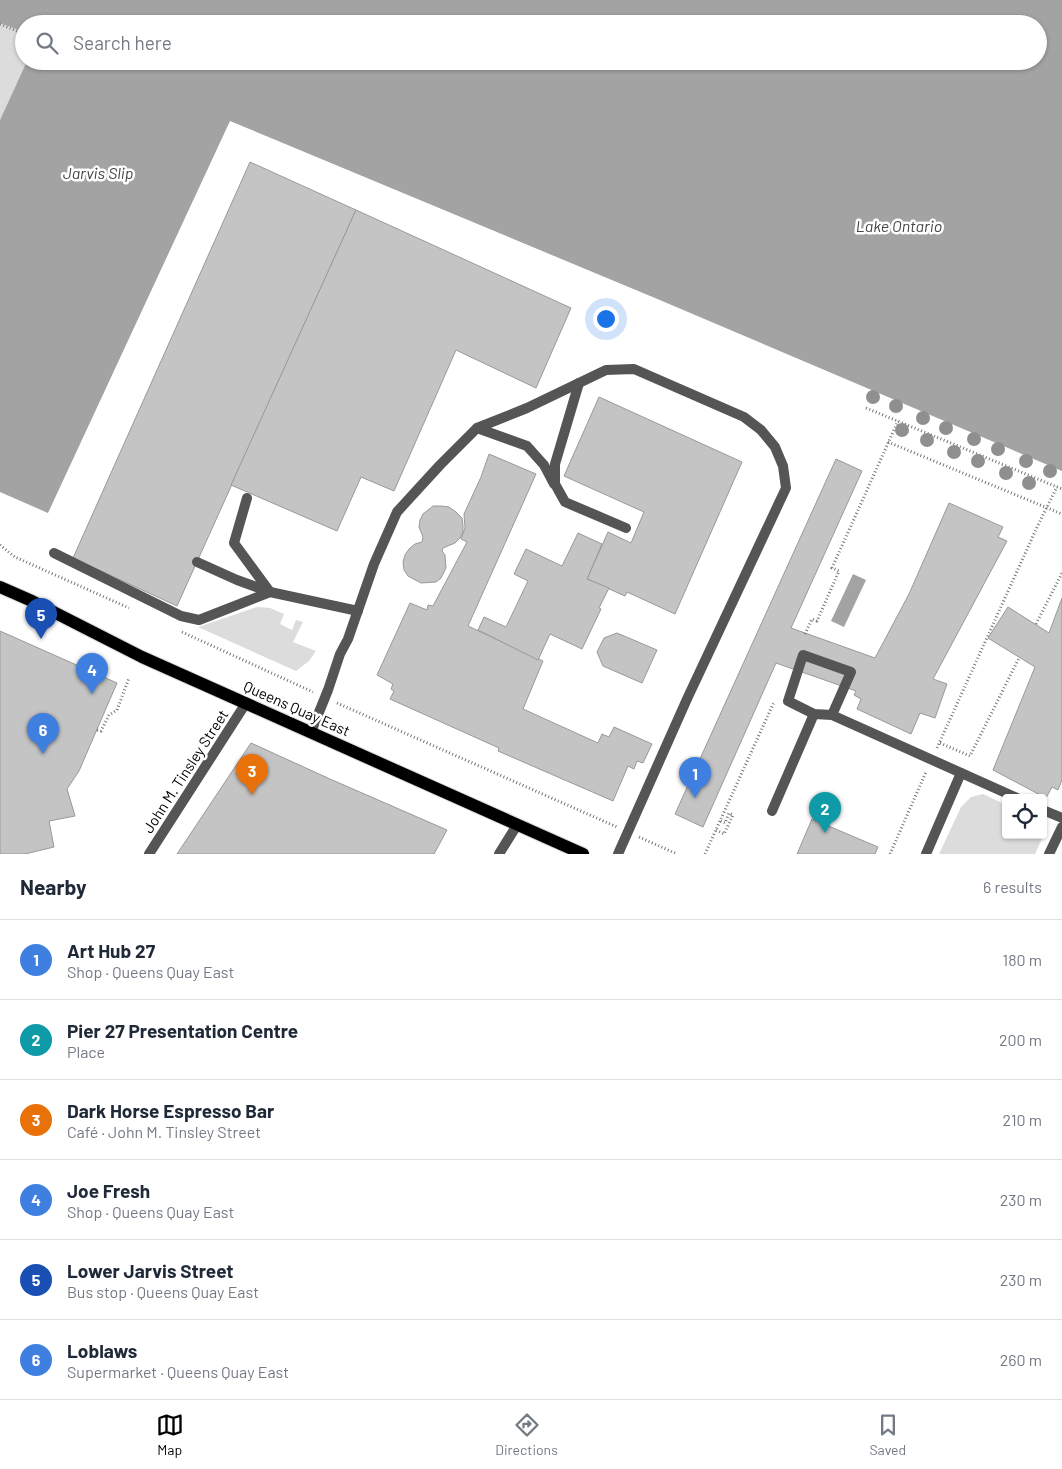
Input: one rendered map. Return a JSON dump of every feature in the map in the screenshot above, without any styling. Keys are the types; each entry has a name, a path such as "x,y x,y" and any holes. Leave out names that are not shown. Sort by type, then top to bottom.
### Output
{"main road":[{"name":"Queens Quay East","path":"0,587 32,601 142,657 583,854"}],"street":[{"path":"311,732 340,654 348,639 374,564 397,512 477,428 527,408 606,370 634,369 744,417 762,430 775,447 783,466 786,488 687,699 618,854"},
{"path":"554,484 555,464 579,383"},
{"path":"477,428 527,446 544,464 565,502 626,528"},
{"path":"247,498 234,543 270,592"},
{"path":"54,552 181,616 199,620 270,592"},
{"path":"197,562 270,592 358,611"},
{"path":"832,715 851,672 803,655 788,701 814,714 832,715 1008,794"},
{"name":"John M. Tinsley Street","path":"149,854 246,703"},
{"path":"772,810 814,714"},
{"path":"926,854 962,773"},
{"path":"1047,812 1062,818"},
{"path":"499,854 517,825"},
{"path":"1049,854 1062,827"}],"path":[{"path":"0,24 15,30"},
{"path":"866,408 1062,489"},
{"path":"805,634 812,619 817,621 839,571 832,568 898,421"},
{"path":"888,442 1062,514"},
{"path":"890,854 1038,525 1057,487"},
{"path":"1036,624 1062,573"},
{"path":"940,742 970,756 1019,658"},
{"path":"97,730 101,731 109,715 117,710 129,678"},
{"path":"705,854 777,695 788,701"},
{"path":"716,830 724,834 733,814 729,813 724,823 720,821"}],"shaded area":[{"path":"0,23 15,29 15,70 23,70 0,120"},
{"path":"257,607 270,608 284,614 280,624 292,630 296,620 303,622 293,642 316,651 309,661 296,671 198,627"},
{"path":"983,794 1002,803 1002,839 1042,839 1035,854 939,854 961,807 971,797"}],"water":[{"name":"Lake Ontario","path":"0,0 1062,0 1062,471 655,298 230,121 48,513 0,492 0,120 23,70 1047,70 1047,15 15,15 15,29 0,23"},
{"path":"853,574 866,580 844,627 831,621"}],"building":[{"path":"250,162 356,210 177,606 73,558"},
{"path":"356,210 571,308 536,388 456,350 394,491 361,477 337,531 231,485"},
{"path":"599,397 742,462 675,614 627,592 625,596 587,579 608,532 631,543 644,512 564,476"},
{"path":"489,454 536,474 468,626 543,661 523,709 598,743 602,734 609,737 614,727 652,744 643,763 637,761 634,769 628,766 613,801 498,751 499,748 390,699 394,691 391,689 393,684 377,675 410,603 427,610 428,605 433,606 467,542 461,539 465,528 464,514"},
{"path":"836,459 862,471 791,628 875,658 909,594 949,503 1003,527 998,537 1007,541 933,679 947,684 935,718 920,713 911,734 857,709 861,699 854,695 856,691 776,663 703,827 675,814"},
{"path":"433,506 449,507 456,512 462,518 463,532 455,543 443,548 446,568 441,578 436,582 421,583 408,576 404,570 403,562 409,549 415,544 422,542 423,537 419,527 420,520 423,514"},
{"path":"578,533 602,544 587,579 609,588 582,649 550,634 538,660 478,630 484,617 506,627 528,581 514,574 526,549 562,566"},
{"path":"1062,598 1062,780 1058,790 1052,787 1047,796 1047,794 1038,794 993,770 1035,667 988,638 1008,607 1049,633"},
{"path":"0,631 117,683 79,771 67,789 75,816 49,821 54,847 25,854 0,854"},
{"path":"617,633 657,650 642,683 603,666 597,652 604,638"},
{"path":"251,743 447,830 434,854 177,854"},
{"path":"812,819 878,847 875,854 797,854"}],"place":[{"name":"Lower Jarvis Street","path":"41,639"},
{"name":"Joe Fresh","path":"92,694"},
{"name":"Loblaws","path":"43,754"},
{"name":"Dark Horse Espresso Bar","path":"252,795"},
{"name":"Art Hub 27","path":"695,798"},
{"name":"Pier 27 Presentation Centre","path":"825,833"}],"water label":[{"name":"Jarvis Slip","path":"98,172"}]}
